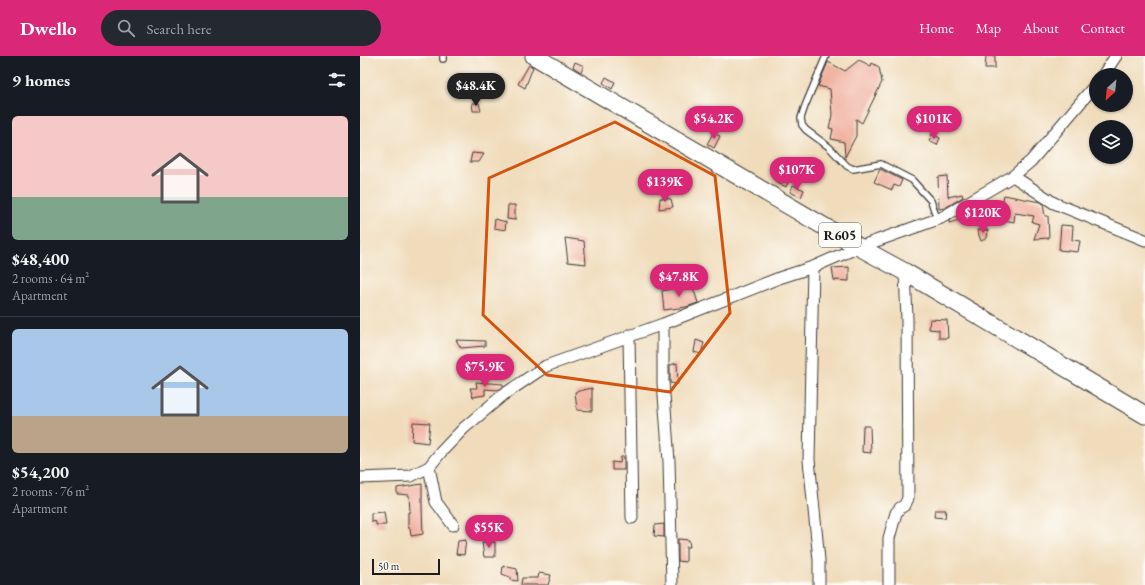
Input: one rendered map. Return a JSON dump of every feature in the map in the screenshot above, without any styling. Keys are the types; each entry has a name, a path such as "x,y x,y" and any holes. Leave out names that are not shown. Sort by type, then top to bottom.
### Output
{"main road":[{"name":"R605","path":"534,56 905,272 1145,415"}],"street":[{"path":"1107,68 1116,56"},
{"path":"360,478 411,476 429,467 440,452 464,428 503,395 546,366 663,324 779,278 813,267 859,246 937,219 977,198 1013,176 1031,161 1089,92"},
{"path":"1013,176 1054,203 1145,240"},
{"path":"813,267 809,460 819,560 819,585"},
{"path":"889,585 889,538 896,513 900,508 905,506 908,498 905,272"},
{"path":"663,324 662,382 669,461 672,585"},
{"path":"629,336 632,518"},
{"path":"429,467 436,502 453,525"}],"lane":[{"path":"826,56 805,106 801,118 802,125 806,130 829,146 846,166 853,169 881,164 912,180 931,201 937,219"}],"highlighted area":[{"path":"615,122 715,176 730,313 670,392 547,375 483,315 489,178"}],"building":[{"path":"986,56 995,56 995,68 985,68"},
{"path":"859,60 871,66 872,63 879,67 882,82 862,123 856,119 856,136 845,157 844,142 831,139 833,129 829,128 832,115 830,89 818,86 828,62 845,71"},
{"path":"575,62 584,66 581,72 573,67"},
{"path":"529,65 533,67 525,88 518,84"},
{"path":"606,77 615,82 612,89 603,83"},
{"path":"472,103 479,103 481,111 473,111"},
{"path":"713,133 720,136 714,148 707,144"},
{"path":"932,134 940,138 937,145 929,141"},
{"path":"472,153 484,154 479,162 470,162"},
{"path":"880,169 902,180 899,187 894,185 892,190 874,182"},
{"path":"779,175 789,180 786,187 776,182"},
{"path":"947,176 948,197 962,194 963,197 945,208 939,209 938,177"},
{"path":"793,185 804,190 801,197 790,192"},
{"path":"1004,195 1040,202 1043,204 1045,216 1048,216 1049,238 1034,239 1039,224 1032,222 1034,216 1015,213 1014,222 999,219"},
{"path":"660,198 671,199 673,207 659,209"},
{"path":"508,205 515,205 515,220 507,219"},
{"path":"967,211 969,217 949,223 949,221"},
{"path":"495,219 506,222 505,230 494,228"},
{"path":"1061,225 1073,226 1072,240 1080,241 1078,252 1059,250"},
{"path":"977,230 988,230 987,238 981,241"},
{"path":"565,238 584,241 586,264 568,262"},
{"path":"849,267 849,281 834,280 832,268"},
{"path":"692,284 698,303 686,307 664,310 662,291"},
{"path":"930,319 947,320 948,338 939,338 939,330 929,329"},
{"path":"456,340 485,341 485,346 461,348"},
{"path":"696,340 704,343 701,354 694,352"},
{"path":"677,363 678,384 670,383 670,365"},
{"path":"476,382 503,384 503,387 498,390 485,389 485,395 473,397 470,388 477,388"},
{"path":"592,388 592,411 577,410 575,392"},
{"path":"413,422 430,423 428,443 412,441"},
{"path":"863,426 870,426 871,453 862,452"},
{"path":"621,457 624,457 624,470 612,470 612,462 620,463"},
{"path":"422,484 423,534 411,536 410,528 408,528 408,512 410,512 409,495 397,494 397,488"},
{"path":"935,510 946,510 945,518 934,517"},
{"path":"384,512 386,525 376,525 376,522 371,521 371,513"},
{"path":"664,524 664,537 654,536 655,525"},
{"path":"678,539 689,540 690,547 686,547 686,562 678,561"},
{"path":"466,540 464,555 456,554 458,541"},
{"path":"482,542 495,542 495,557 484,557"},
{"path":"503,566 517,569 518,581 510,580 510,577 502,574"},
{"path":"539,573 551,575 548,585 521,585 522,578 538,578"}]}
